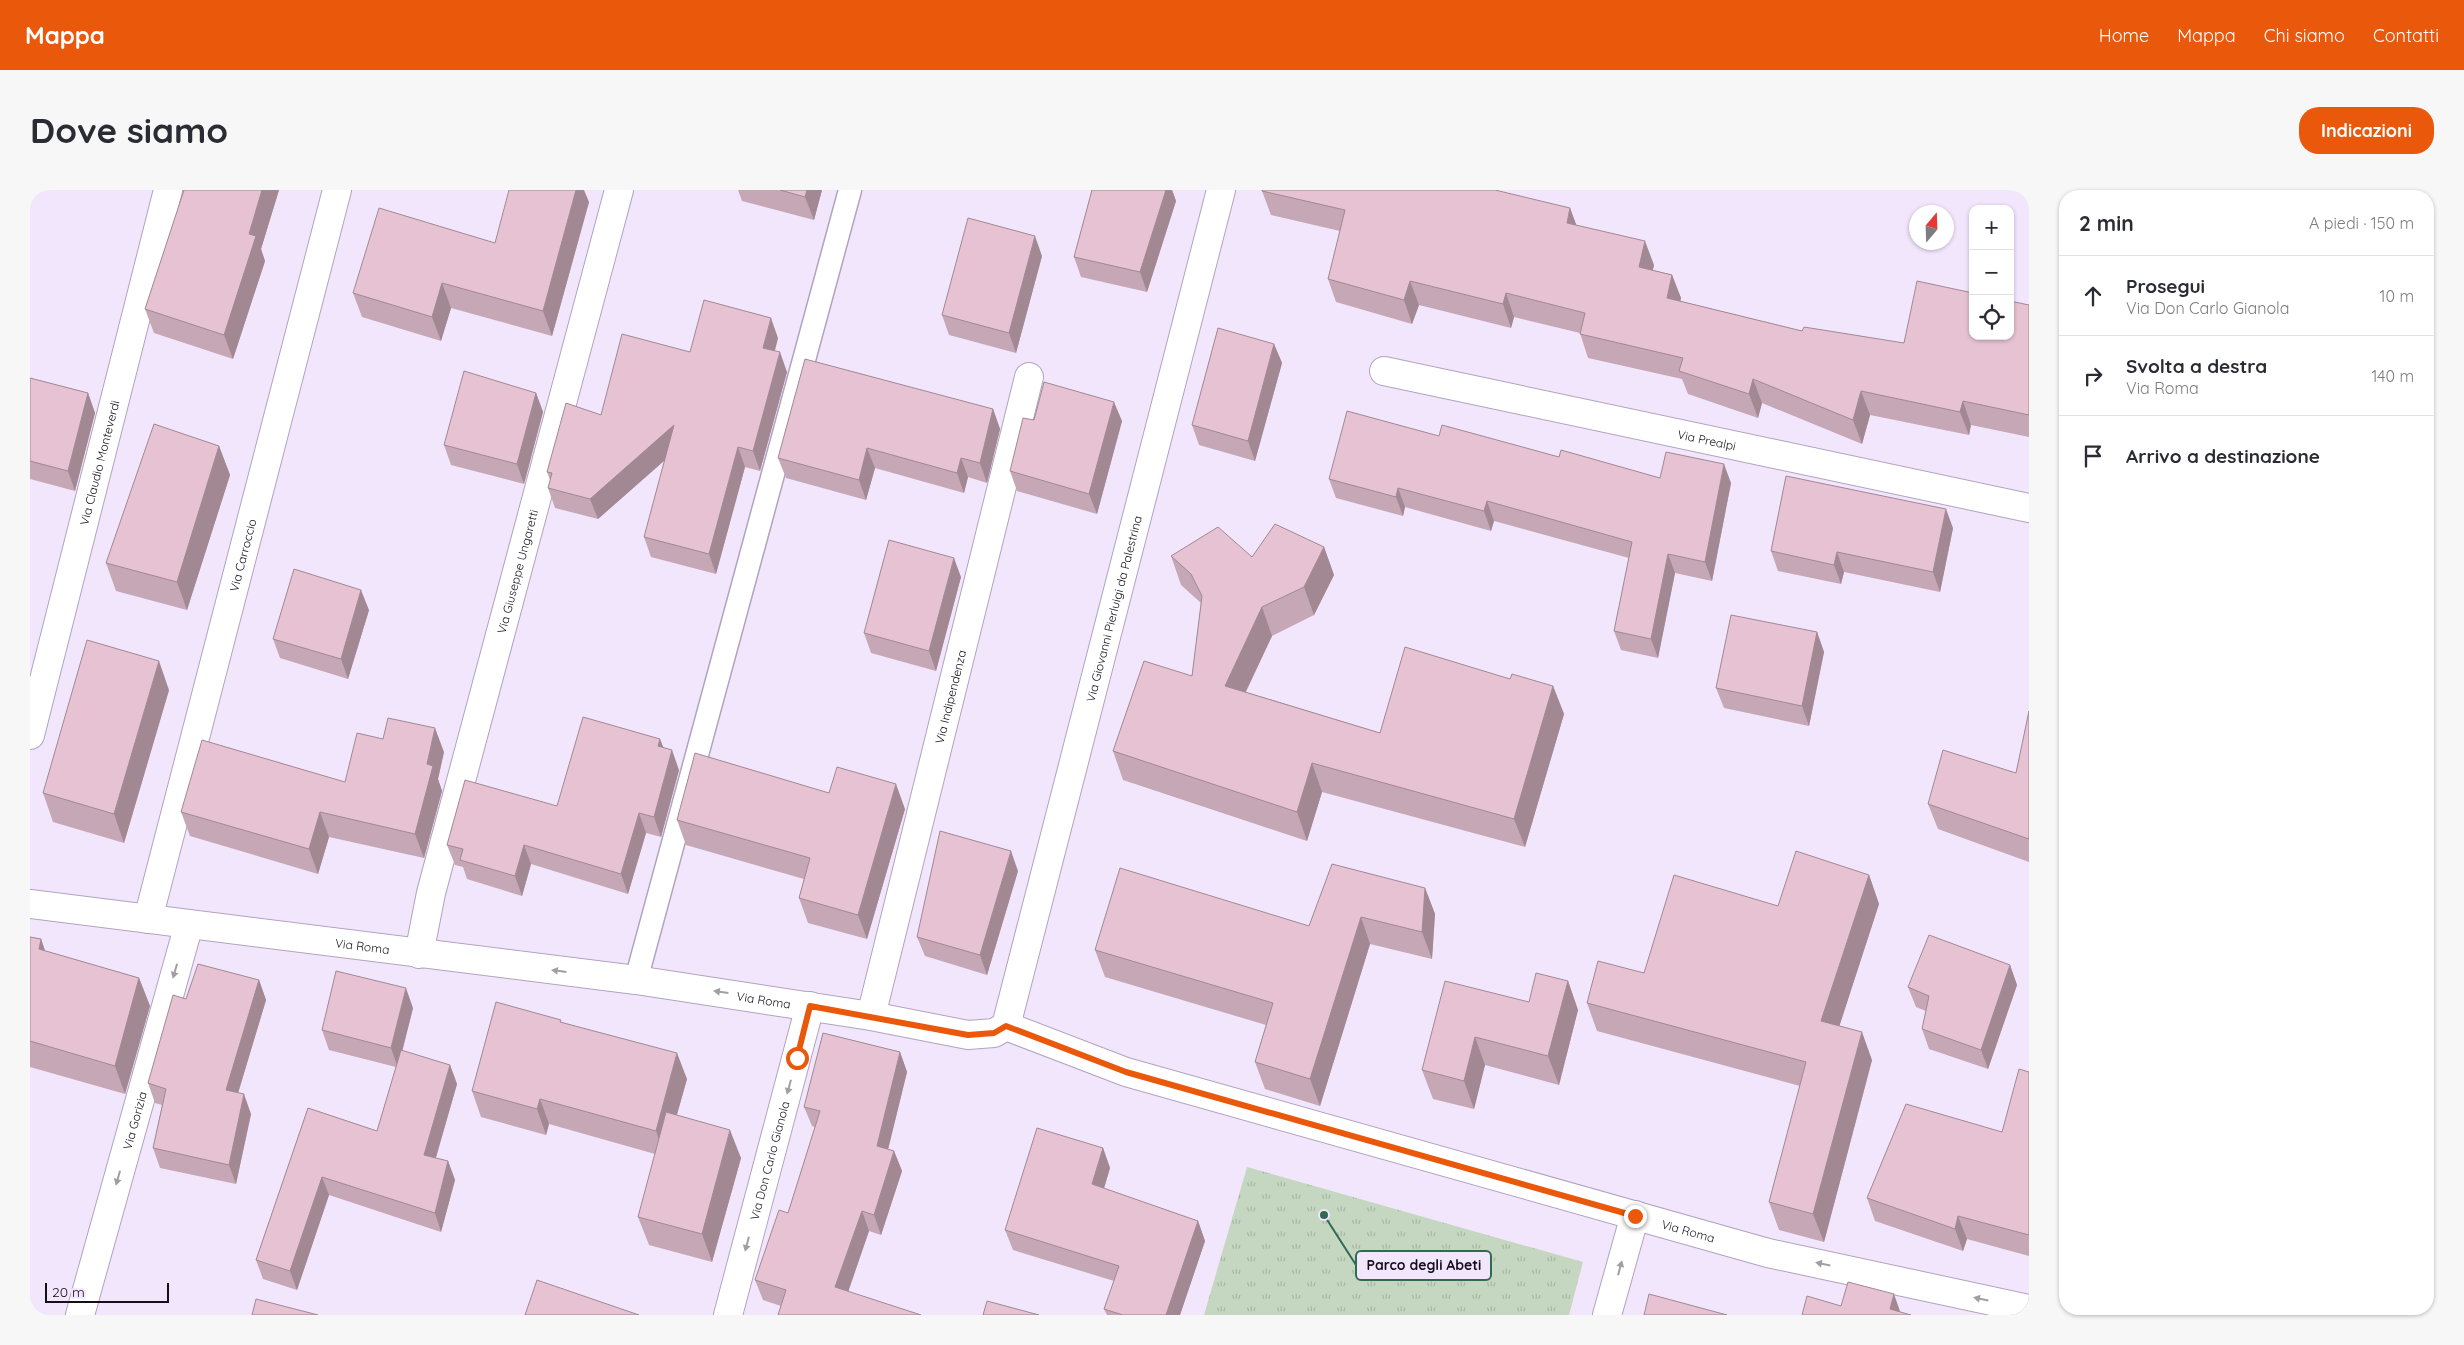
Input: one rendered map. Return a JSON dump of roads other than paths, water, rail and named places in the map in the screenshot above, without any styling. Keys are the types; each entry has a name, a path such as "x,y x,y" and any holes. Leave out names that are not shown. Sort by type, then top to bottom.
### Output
{"street":[{"name":"Via Claudio Monteverdi","path":"30,735 168,190"},
{"name":"Via Carroccio","path":"148,919 337,190"},
{"name":"Via Giuseppe Ungaretti","path":"419,954 434,884 619,190"},
{"name":"Via Giovanni Pierluigi da Palestrina","path":"1006,1026 1221,190"},
{"name":"Via Prealpi","path":"1384,371 2029,508"},
{"name":"Via Indipendenza","path":"871,1016 1029,377"},
{"name":"Via Roma","path":"30,904 636,980 871,1016 968,1035 994,1033 1006,1026 1126,1072 1635,1216 1768,1252 2029,1309"},
{"name":"Via Gorizia","path":"80,1315 189,924"},
{"name":"Via Don Carlo Gianola","path":"728,1315 810,1006"},
{"path":"1607,1315 1635,1216"}],"lane":[{"path":"636,980 850,190"}],"place":[{"name":"Parco degli Abeti","path":"1324,1215"}]}
